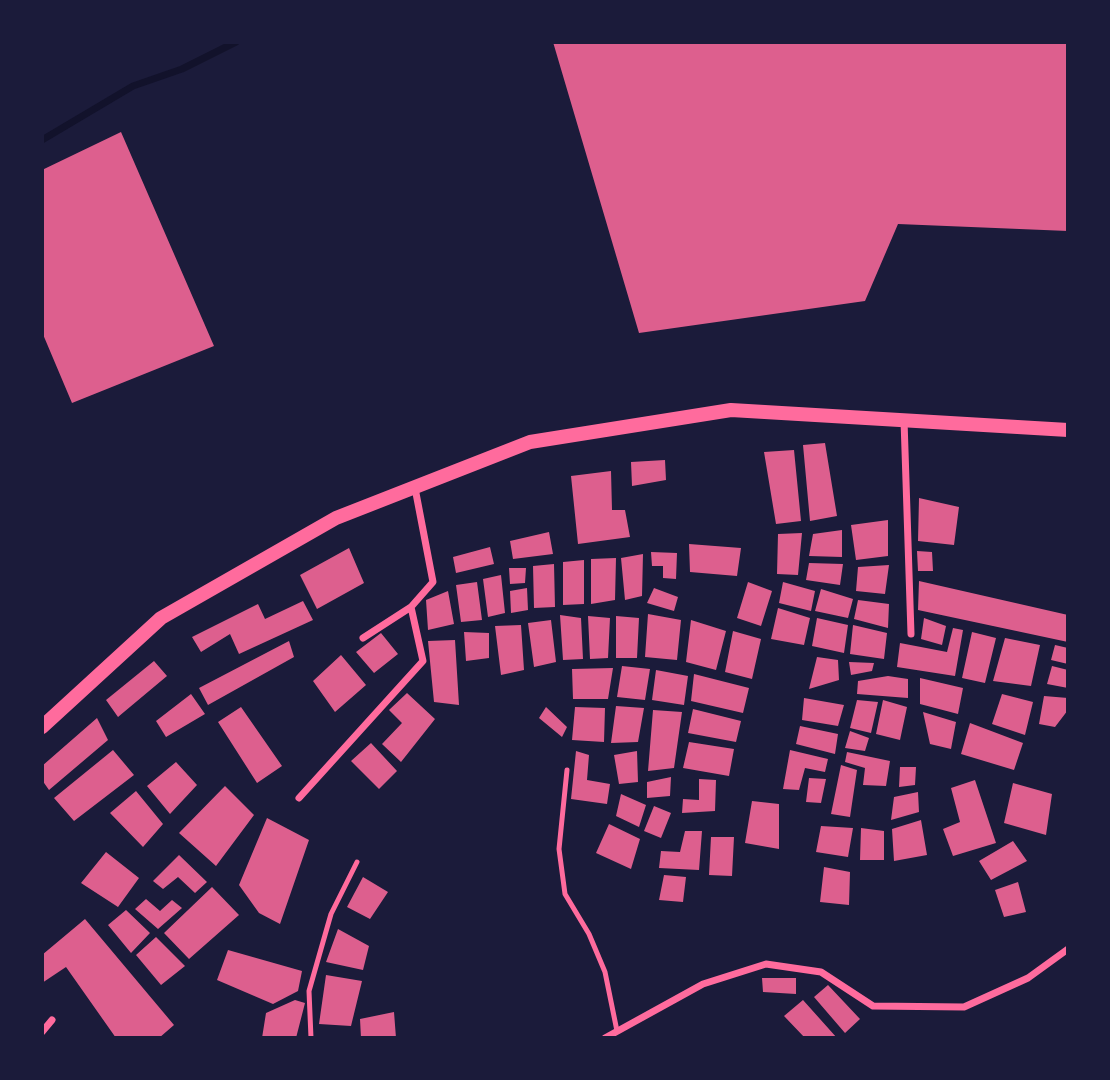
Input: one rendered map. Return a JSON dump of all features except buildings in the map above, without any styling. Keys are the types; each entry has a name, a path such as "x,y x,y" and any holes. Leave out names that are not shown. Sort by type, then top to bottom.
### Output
{"main road":[{"path":"42,727 162,618 336,518 530,442 731,410 1068,430"}],"street":[{"path":"904,420 911,634"},
{"path":"363,638 411,607 433,582 415,487"},
{"path":"299,798 423,661 411,607"},
{"path":"605,1038 703,984 766,964 821,972 873,1006 964,1007 1028,978 1068,949"},
{"path":"42,1032 52,1020"}],"lane":[{"path":"567,770 559,849 565,894 589,934 605,972 617,1031"},
{"path":"310,1038 309,991 331,914 357,862"}],"waterway":[{"path":"42,140 133,86 182,69 236,42"}]}
